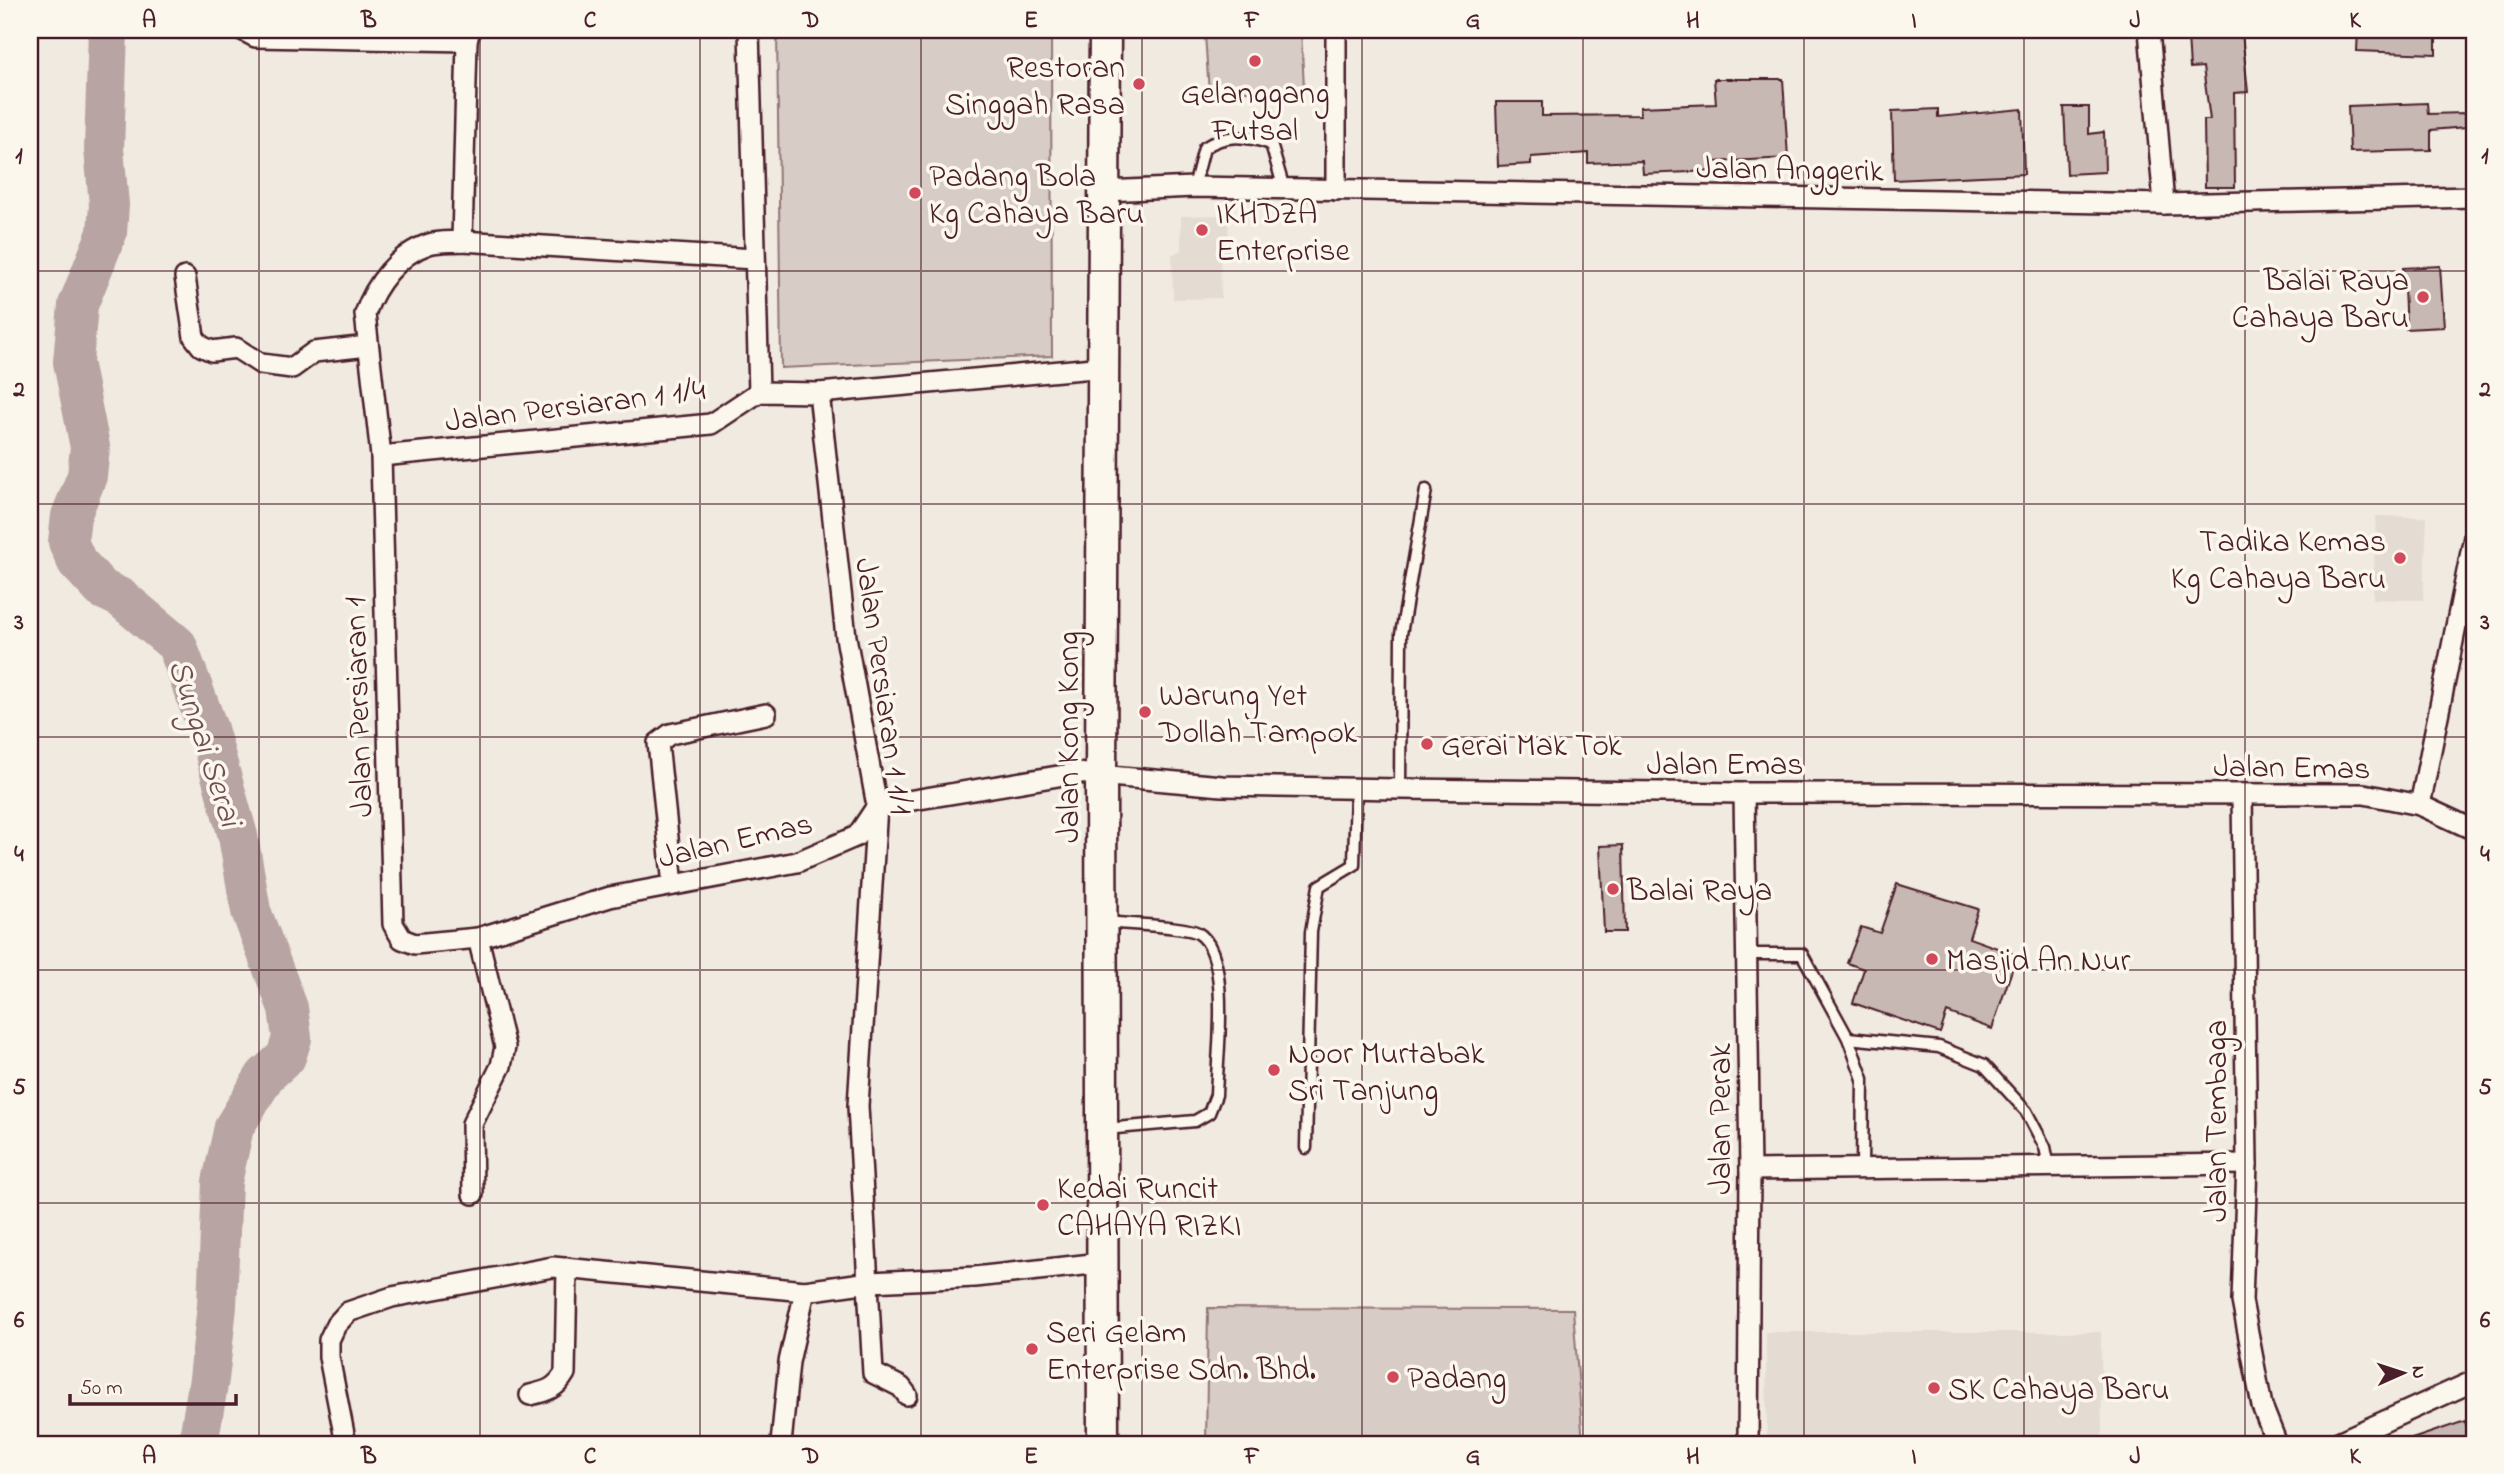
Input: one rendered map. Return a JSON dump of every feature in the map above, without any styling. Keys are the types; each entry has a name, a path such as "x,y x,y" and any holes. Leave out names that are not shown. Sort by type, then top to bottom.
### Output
{"main road":[{"name":"Jalan Kong Kong","path":"1103,1444 1101,774 1105,30"}],"street":[{"path":"749,30 759,392 819,393 1105,366"},
{"path":"1336,30 1336,190"},
{"path":"2148,30 2164,204"},
{"path":"248,34 468,36 462,241"},
{"name":"Jalan Anggerik","path":"1105,191 1194,187 2164,204 2474,197"},
{"name":"Jalan Persiaran 1","path":"415,944 401,939 393,924 381,456 365,314 373,292 396,264 429,244 462,241 754,259"},
{"path":"185,277 194,337 201,346 212,351 236,348 261,364 292,368 314,352 368,346"},
{"name":"Jalan Persiaran 1 1/4","path":"381,456 711,424 759,392"},
{"name":"Jalan Persiaran 1 1/1","path":"819,393 846,637 877,806 858,1106 870,1282 873,1373 901,1387 907,1395"},
{"path":"2420,805 2474,537"},
{"path":"673,885 658,743 670,734 766,714"},
{"name":"Jalan Emas","path":"415,944 478,938 610,897 797,862 857,836 877,806 1076,773 1222,786 1400,789 1744,793 2364,794 2420,805 2474,830"},
{"name":"Jalan Perak","path":"1744,793 1750,1170 1748,1444"},
{"name":"Jalan Tembaga","path":"2242,794 2247,1164 2242,1301 2262,1406 2277,1444"},
{"path":"473,1194 472,1124 501,1066 505,1047 478,938"},
{"path":"1750,1170 2247,1164"},
{"path":"346,1444 329,1357 329,1340 336,1325 348,1312 392,1297 535,1269 567,1268 805,1291 870,1282 975,1276 1101,1263"},
{"path":"530,1395 549,1391 559,1383 565,1373 567,1268"},
{"path":"781,1444 789,1362 805,1291"},
{"path":"2334,1444 2474,1381"}],"lane":[{"path":"1194,187 1204,148 1221,136 1253,138 1271,144 1284,189"},
{"path":"1400,789 1401,634 1426,490"},
{"path":"1306,1148 1311,932 1319,886 1354,865 1356,788"},
{"path":"1102,922 1197,932 1211,947 1219,973 1216,1095 1209,1113 1195,1121 1103,1129"},
{"path":"1748,954 1802,954 1848,1038 1863,1079 1862,1168"},
{"path":"1848,1038 1939,1047 1984,1065 2025,1111 2045,1147 2049,1166"}],"shaded area":[{"name":"Padang Bola Kg Cahaya Baru","path":"777,30 1051,30 1052,356 781,368"},
{"name":"Gelanggang Futsal","path":"1301,31 1304,88 1209,93 1205,34"},
{"path":"1228,215 1229,253 1220,254 1221,298 1173,299 1172,255 1181,250 1181,216"},
{"name":"Tadika Kemas Kg Cahaya Baru","path":"2376,516 2427,517 2423,600 2373,599"},
{"name":"Padang","path":"1208,1308 1573,1309 1583,1444 1206,1444"},
{"name":"SK Cahaya Baru","path":"1766,1332 2101,1332 2102,1444 1767,1444"}],"building":[{"path":"2358,30 2436,30 2436,54 2357,51"},
{"path":"2242,33 2248,92 2234,93 2235,187 2205,187 2204,120 2210,120 2203,67 2190,68 2188,37"},
{"path":"1714,79 1783,79 1788,158 1713,162 1713,171 1643,174 1642,161 1588,163 1588,153 1531,157 1531,164 1498,166 1496,102 1542,102 1542,116 1640,115 1640,107 1716,104"},
{"path":"2427,103 2428,114 2465,113 2466,127 2431,130 2431,150 2350,152 2348,106"},
{"path":"2064,107 2089,107 2089,134 2104,132 2105,172 2067,174"},
{"path":"1938,109 1938,117 2022,109 2024,174 1894,180 1892,111"},
{"name":"Balai Raya Cahaya Baru","path":"2440,266 2444,327 2406,329 2403,268"},
{"name":"Balai Raya","path":"1623,845 1625,932 1604,932 1600,846"},
{"name":"Masjid An Nur","path":"1897,884 1978,909 1969,938 2017,955 1992,1029 1947,1012 1940,1033 1853,1003 1864,969 1847,963 1861,927 1880,933"},
{"path":"2465,1421 2472,1444 2406,1444 2406,1441"}],"waterway":[{"name":"Sungai Serai","path":"108,30 104,149 109,205 107,233 78,305 73,362 90,447 87,476 71,516 68,542 77,562 102,589 121,598 177,645 208,729 238,836 251,911 288,1008 292,1038 286,1057 265,1076 234,1127 222,1182 217,1306 198,1444"}],"place":[{"name":"Gelanggang Futsal","path":"1255,61"},
{"name":"Restoran Singgah Rasa","path":"1139,84"},
{"name":"Padang Bola Kg Cahaya Baru","path":"915,193"},
{"name":"IKHDZA Enterprise","path":"1202,230"},
{"name":"Balai Raya Cahaya Baru","path":"2423,297"},
{"name":"Tadika Kemas Kg Cahaya Baru","path":"2400,558"},
{"name":"Warung Yet Dollah Tampok","path":"1145,712"},
{"name":"Gerai Mak Tok","path":"1427,744"},
{"name":"Balai Raya","path":"1613,889"},
{"name":"Masjid An Nur","path":"1932,959"},
{"name":"Noor Murtabak Sri Tanjung","path":"1274,1070"},
{"name":"Kedai Runcit CAHAYA RIZKI","path":"1043,1205"},
{"name":"Seri Gelam Enterprise Sdn. Bhd.","path":"1032,1349"},
{"name":"Padang","path":"1393,1377"},
{"name":"SK Cahaya Baru","path":"1934,1388"}]}
